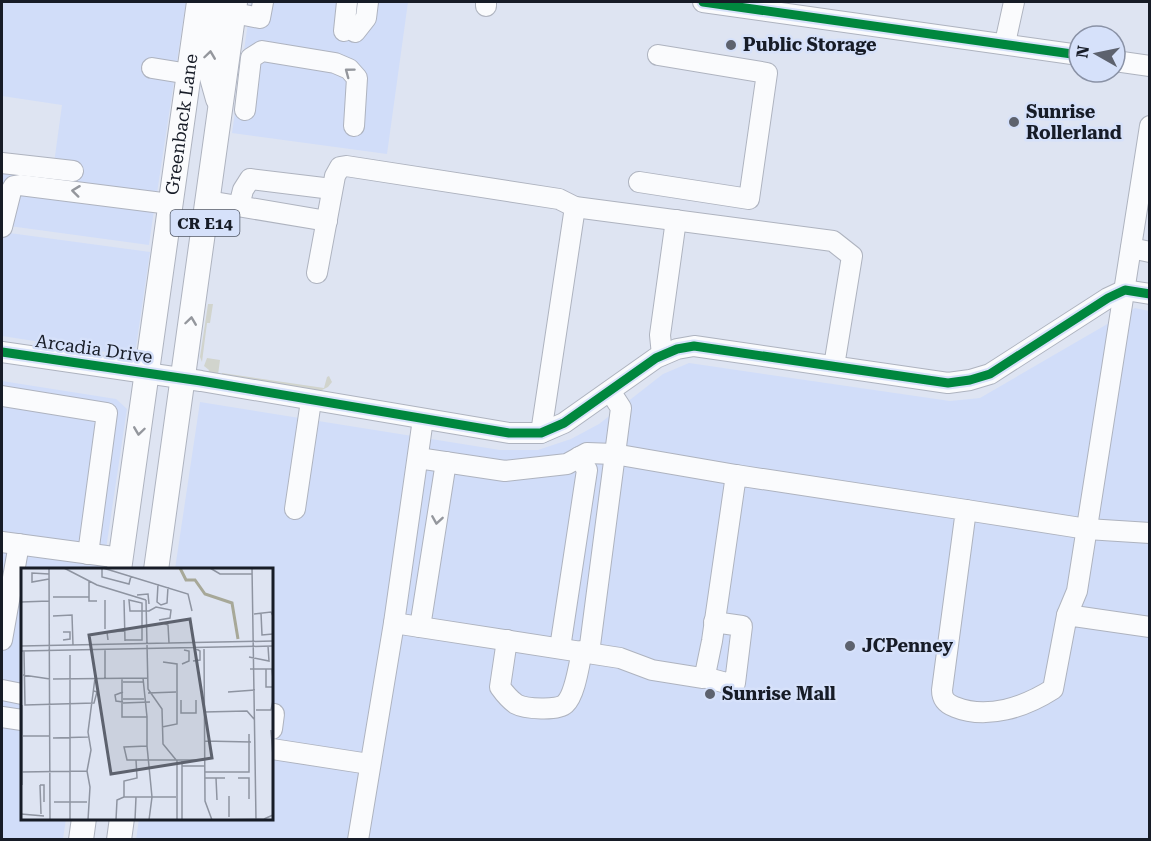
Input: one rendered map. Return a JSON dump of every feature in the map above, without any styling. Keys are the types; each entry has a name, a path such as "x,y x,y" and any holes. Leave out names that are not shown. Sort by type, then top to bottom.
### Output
{"main road":[{"name":"Greenback Lane","path":"120,564 189,74 212,5"},
{"path":"212,5 209,67 221,107"},
{"name":"Greenback Lane","path":"156,568 221,107"},
{"path":"81,840 84,820"},
{"path":"119,840 122,820"}],"street":[{"path":"347,2 350,32 366,18 368,2"},
{"path":"703,2 766,6 1067,53"},
{"path":"1005,44 1014,2"},
{"path":"212,5 262,10"},
{"path":"221,107 249,111 250,58 262,51 335,63 349,69 357,78 354,126"},
{"path":"639,182 749,199 767,73 658,55"},
{"path":"1127,63 1149,66"},
{"path":"152,68 189,74"},
{"path":"966,510 942,697 946,702 964,711 990,713 1026,703 1053,689 1066,615 1077,591 1125,290 1140,250 1149,126"},
{"path":"2,163 73,171"},
{"path":"317,273 332,189 337,171 346,165 559,199 575,207 833,241 852,256 834,366"},
{"path":"239,206 243,190 250,179 332,189"},
{"path":"2,227 8,196 12,188 20,185 170,204"},
{"path":"208,201 327,221"},
{"path":"541,433 575,207"},
{"path":"662,356 660,335 676,220"},
{"path":"541,433 564,423 662,356 677,349 694,346 948,383 990,374 1108,298 1125,290 1149,294"},
{"name":"Arcadia Drive","path":"2,352 147,373 509,433 541,433"},
{"path":"507,640 500,687 508,698 519,706 556,709 565,705 571,695 586,652 621,408 610,391"},
{"path":"2,396 107,412 88,554"},
{"path":"295,509 311,400"},
{"path":"358,840 394,623 423,419"},
{"path":"418,458 505,471 567,464 587,453 614,454 1086,529 1149,533"},
{"path":"561,648 587,470 579,457"},
{"path":"420,627 446,462"},
{"path":"704,677 736,475"},
{"path":"2,640 10,543 88,554 120,564"},
{"path":"1066,615 1149,627"},
{"path":"394,623 586,652 620,658 652,670 735,683 742,626 714,622"},
{"path":"2,690 21,694"},
{"path":"2,717 21,720"},
{"path":"273,749 369,764"}],"shaded area":[{"path":"2,2 186,2 157,193 52,178 62,105 2,96"},
{"path":"251,2 408,2 387,154 232,133"},
{"path":"2,173 156,196 149,245 2,225"},
{"path":"2,232 150,252 136,347 125,355 2,336"},
{"path":"208,304 213,304 210,323 207,323 202,362 200,357"},
{"name":"Sunrise Mall","path":"1135,308 1149,311 1149,839 136,840 139,820 273,820 273,568 175,568 200,402 500,450 538,450 571,439 599,424 663,374 689,363 950,401 980,398"},
{"path":"207,358 220,360 218,375 208,373 209,370 204,366"},
{"path":"222,373 324,388 327,377 329,376 332,382 328,387 320,391 222,376"},
{"path":"2,381 116,399 127,409 103,568 21,568 21,820 66,820 63,839 2,839"}],"cycle path":[{"path":"703,2 1067,53"},
{"path":"2,352 201,381 509,433 541,433 564,423 656,358 677,349 694,346 948,383 990,374 1108,298 1125,290 1150,294"}],"place":[{"name":"Public Storage","path":"731,45"},
{"name":"Sunrise Rollerland","path":"1014,122"},
{"name":"JCPenney","path":"850,646"},
{"name":"Sunrise Mall","path":"710,694"}]}
